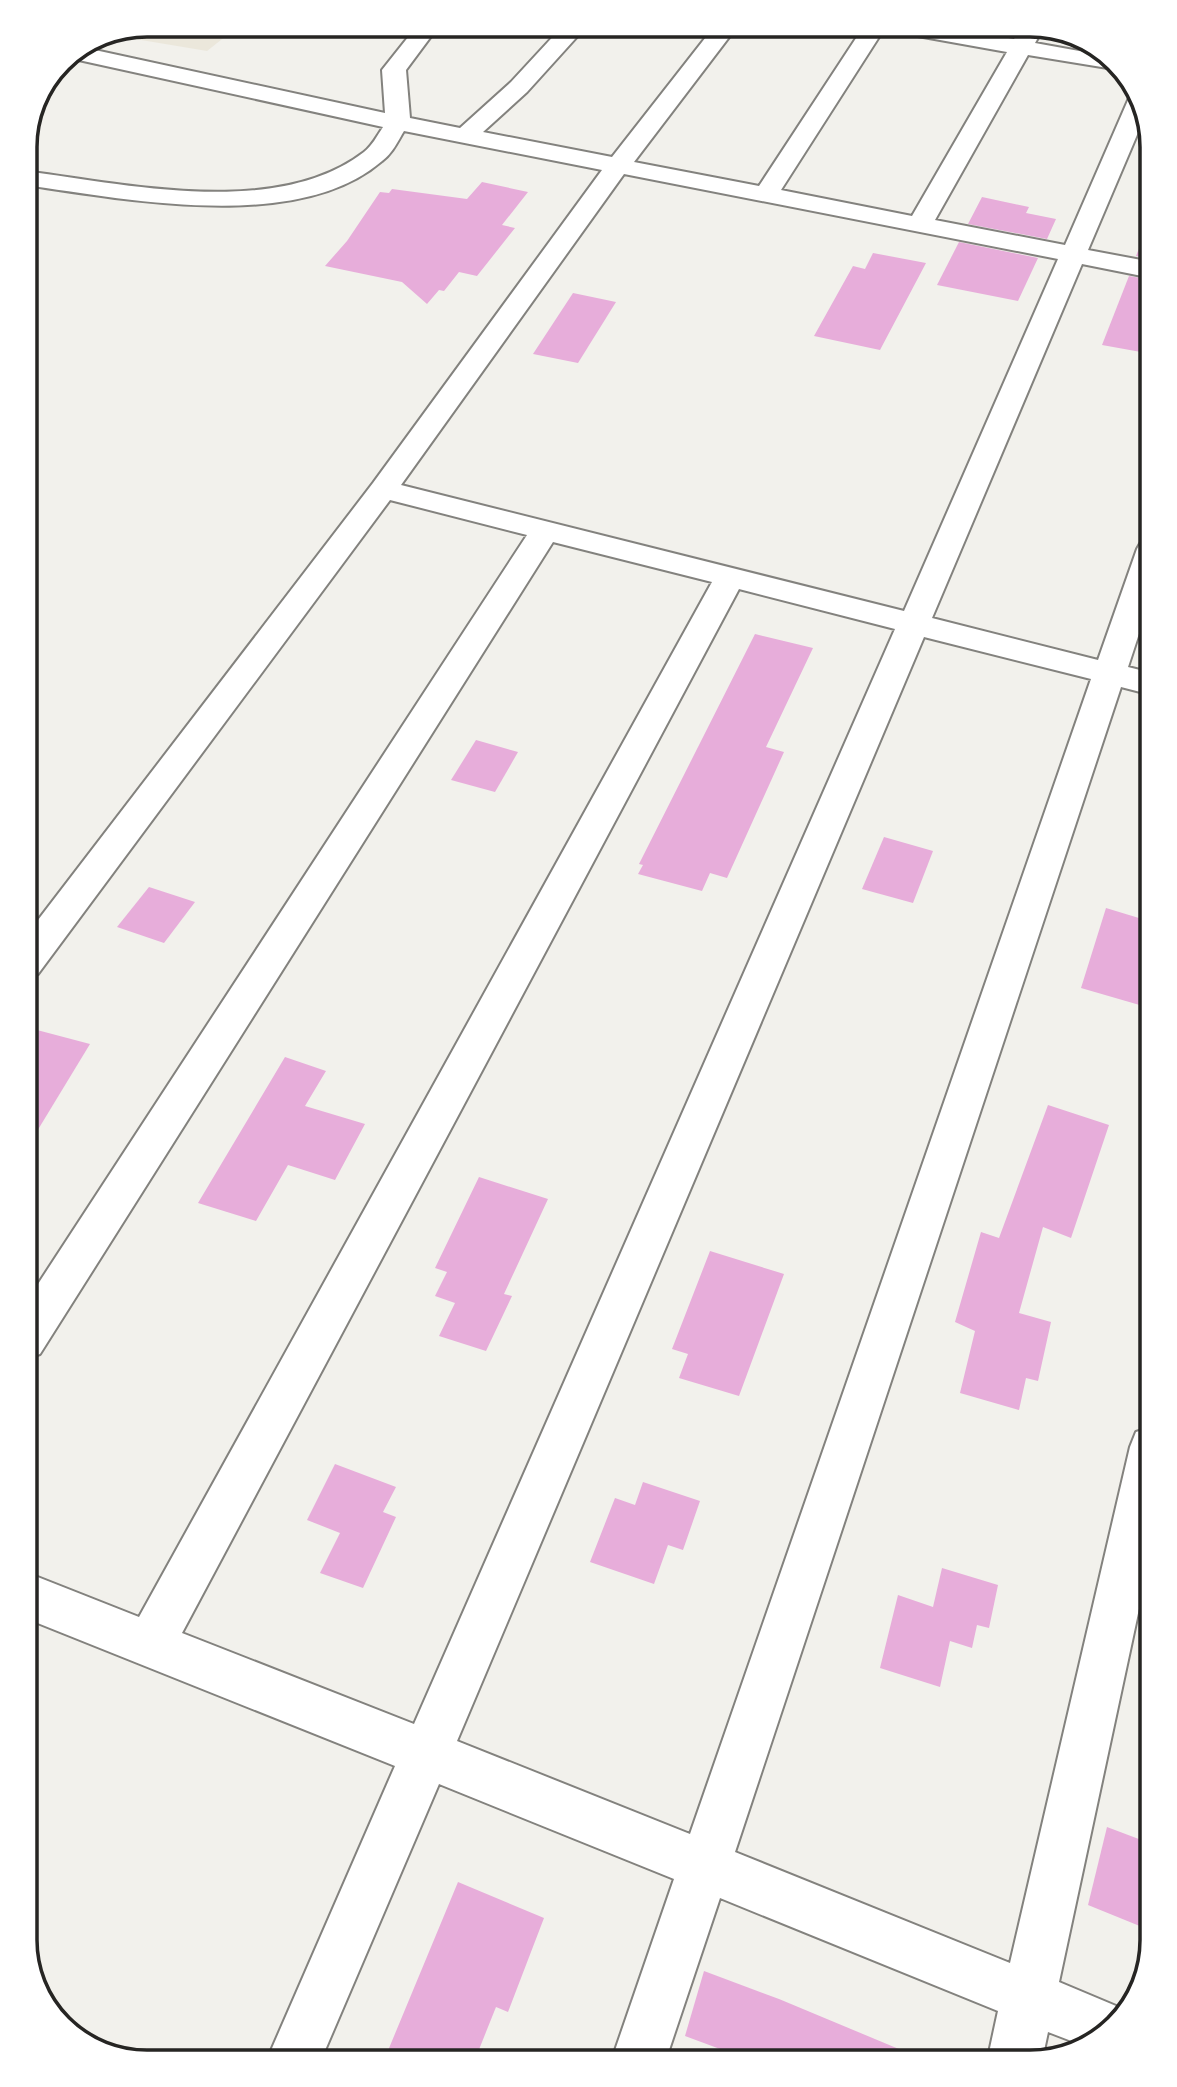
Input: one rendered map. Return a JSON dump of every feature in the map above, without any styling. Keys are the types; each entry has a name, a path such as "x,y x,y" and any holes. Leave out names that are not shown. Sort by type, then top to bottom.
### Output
{"street":[{"path":"37,179 239,199 290,194 338,180 374,156 398,123 394,70 419,37"},
{"path":"465,136 519,88 566,37"},
{"path":"37,948 383,489 618,166 718,37"},
{"path":"765,195 869,37"},
{"path":"962,37 1099,61"},
{"path":"920,224 1028,37"},
{"path":"86,55 398,123 1140,267"},
{"path":"298,2050 1134,114"},
{"path":"383,489 1140,681"},
{"path":"37,1320 545,530"},
{"path":"150,1644 730,577"},
{"path":"642,2050 1140,587"},
{"path":"1017,2050 1140,1504"},
{"path":"37,1600 1100,2026"}],"shaded area":[{"path":"225,37 207,51 132,38"}],"building":[{"path":"482,182 528,192 502,225 515,228 477,276 459,272 444,291 439,290 427,304 402,282 325,266 347,241 380,192 389,193 392,189 467,199"},
{"path":"982,197 1029,207 1026,213 1056,219 1047,239 968,224"},
{"path":"959,242 1038,258 1018,301 937,285"},
{"path":"873,253 926,263 880,350 814,336 853,266 865,269"},
{"path":"1129,276 1140,278 1140,352 1102,345"},
{"path":"573,293 616,302 578,363 533,354"},
{"path":"755,634 813,648 766,747 784,752 727,878 710,873 702,891 638,874 643,865 639,864"},
{"path":"476,740 518,752 495,792 451,780"},
{"path":"884,837 933,851 913,903 862,889"},
{"path":"149,887 195,902 164,943 117,927"},
{"path":"1106,908 1140,918 1140,1005 1081,988"},
{"path":"37,1030 90,1044 37,1131"},
{"path":"285,1057 326,1071 305,1106 365,1124 335,1180 288,1165 256,1221 198,1203"},
{"path":"1048,1105 1109,1125 1071,1238 1043,1227 1019,1313 1051,1322 1038,1381 1026,1378 1019,1410 960,1393 975,1331 955,1322 981,1232 999,1238"},
{"path":"479,1177 548,1199 504,1294 512,1296 486,1351 439,1336 455,1303 435,1296 447,1272 435,1268"},
{"path":"710,1251 784,1274 739,1396 679,1378 688,1354 672,1349"},
{"path":"335,1464 396,1487 383,1512 396,1517 363,1588 320,1573 340,1533 307,1520"},
{"path":"643,1482 700,1501 683,1550 668,1545 654,1584 590,1562 615,1498 635,1505"},
{"path":"942,1568 998,1585 989,1628 977,1625 972,1648 950,1641 940,1687 880,1668 898,1595 933,1607"},
{"path":"1107,1827 1140,1839 1140,1926 1088,1905"},
{"path":"458,1882 544,1918 508,2012 496,2007 479,2050 388,2050"},
{"path":"704,1971 901,2050 723,2050 685,2036"}]}
